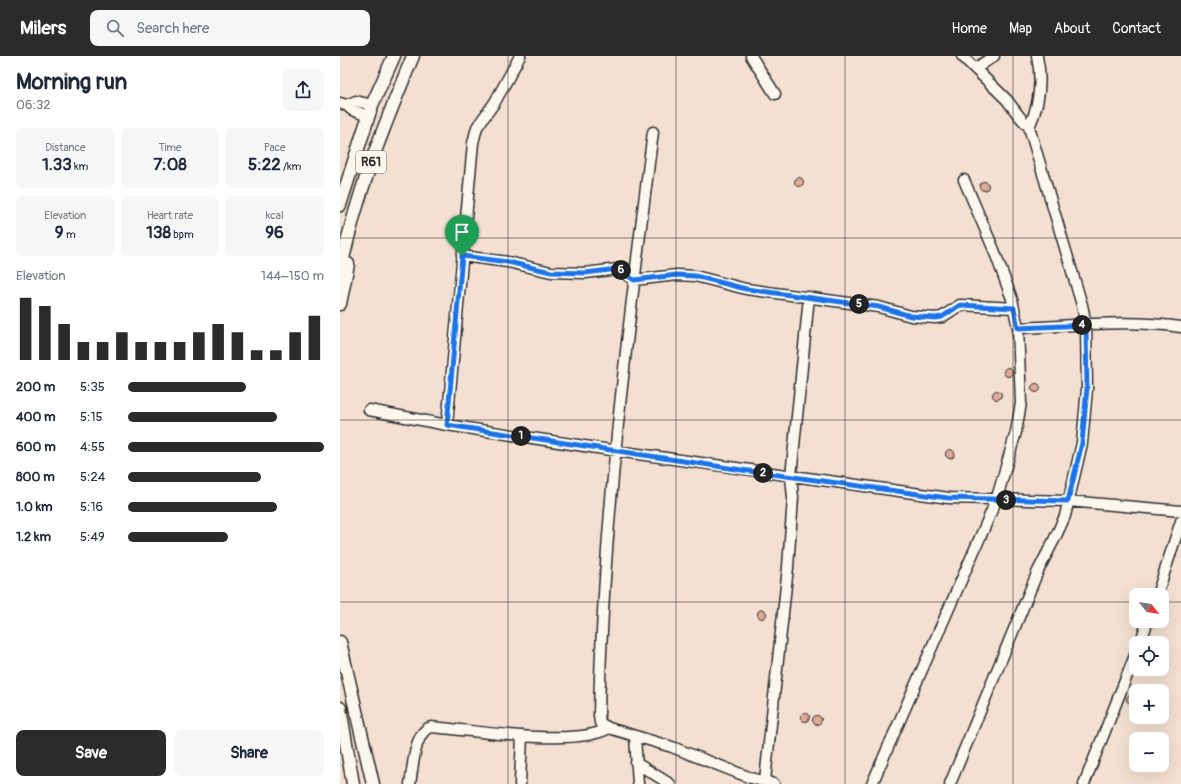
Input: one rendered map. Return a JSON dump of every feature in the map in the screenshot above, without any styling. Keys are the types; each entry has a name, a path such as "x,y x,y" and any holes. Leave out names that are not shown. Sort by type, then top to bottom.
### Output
{"main road":[{"name":"R61","path":"340,205 370,111 394,56"},
{"name":"R61","path":"340,273 356,209 381,133 413,56"},
{"path":"340,304 355,232 377,155 381,133"},
{"path":"340,642 374,784"},
{"path":"340,708 353,784"}],"street":[{"path":"447,425 473,143 477,127 495,102 520,56"},
{"path":"751,56 775,94"},
{"path":"950,784 1038,571 1061,526 1082,443 1087,388 1086,325 1082,306 1030,127 1019,116 1007,100 962,56"},
{"path":"976,69 994,56"},
{"path":"1030,127 1036,112 1040,91 1037,56"},
{"path":"343,104 352,110 370,111"},
{"path":"653,132 634,280 604,594 599,705 600,723 609,728 672,747 751,778 770,782 793,498 791,476 809,297"},
{"path":"872,784 996,501 1016,432 1021,403 1018,328 1014,308 994,250 964,180"},
{"path":"462,256 508,262 551,272 585,273 618,269 634,280 677,275 695,276 746,289 879,307 911,316 935,318 942,317 960,305 1014,308"},
{"path":"1018,328 1121,323 1159,324 1181,327"},
{"path":"369,410 447,425 617,451 948,498 996,501 1068,501 1181,511"},
{"path":"1159,588 1181,521"},
{"path":"1084,784 1129,671"},
{"path":"410,784 419,738 426,728 463,729 522,736 584,737 601,733 609,728"},
{"path":"520,784 522,736"},
{"path":"635,736 638,784"},
{"path":"636,763 670,784"}],"building":[{"path":"799,177 804,182 799,187 794,182"},
{"path":"984,181 989,186 984,191 979,186"},
{"path":"1008,367 1013,372 1008,377 1003,372"},
{"path":"1036,383 1041,388 1036,393 1031,388"},
{"path":"997,390 1002,395 997,400 992,395"},
{"path":"950,449 955,454 950,459 945,454"},
{"path":"762,609 767,614 762,619 757,614"},
{"path":"1129,695 1129,703 1126,699"},
{"path":"805,712 810,717 805,722 800,717"},
{"path":"817,715 822,720 817,725 812,720"}],"route":[{"path":"462,256 508,262 551,272 585,273 611,268 627,273 634,280 677,275 695,276 746,289 879,307 911,316 935,318 942,317 945,313 960,305 1014,308 1018,328 1086,325 1087,388 1082,443 1068,501 996,501 948,498 742,470 447,425 462,256"}]}
